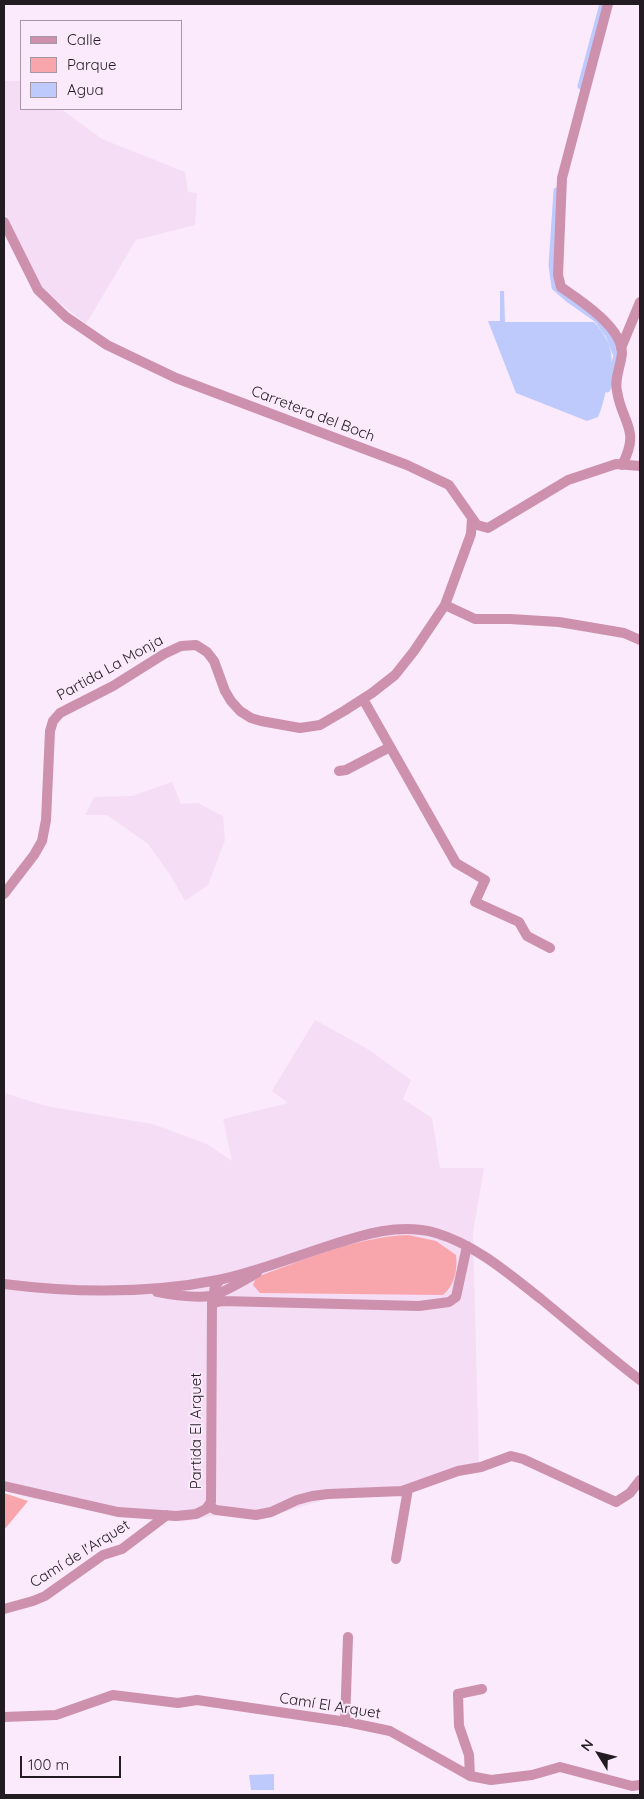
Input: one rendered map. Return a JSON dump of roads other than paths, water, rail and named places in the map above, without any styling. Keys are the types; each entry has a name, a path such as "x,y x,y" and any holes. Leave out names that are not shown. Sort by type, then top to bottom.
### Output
{"street":[{"path":"608,4 562,178 558,274 560,287 607,322 622,348"},
{"name":"Carretera del Boch","path":"4,222 38,290 66,317 108,344 176,378 408,465 449,485 472,518"},
{"path":"622,465 628,453 632,435 616,390 622,348 640,302"},
{"path":"472,518 477,525 488,528 568,480 616,464 640,466"},
{"path":"472,518 471,534 445,605 414,651 395,675 363,699 456,863 485,880 475,902 519,922 527,936 550,948"},
{"path":"445,605 475,619 560,622 624,633 640,640"},
{"name":"Partida La Monja","path":"4,894 34,855 42,840 46,820 50,731 53,721 60,713 113,686 164,654 181,646 196,645 214,661 231,702 240,711 262,722 300,728 320,725 363,699"},
{"path":"339,771 346,770 390,747"},
{"path":"4,1284 43,1289 144,1290 220,1280 362,1235 389,1229 414,1229 436,1233 467,1246 488,1259 516,1279 640,1380"},
{"path":"144,1290 222,1301 419,1306 449,1302 456,1297 467,1246"},
{"path":"213,1299 269,1266"},
{"path":"213,1299 215,1286 220,1280"},
{"name":"Partida El Arquet","path":"4,1486 118,1512 167,1515 196,1514 206,1509 211,1502 213,1299"},
{"path":"208,1506 216,1510 256,1515 271,1512 312,1496 395,1492 408,1489 458,1471 481,1467 511,1456 523,1459 616,1502 630,1493 640,1480"},
{"path":"396,1559 408,1489"},
{"name":"Camí de l'Arquet","path":"4,1610 45,1596 103,1555 122,1549 167,1515"},
{"path":"345,1722 348,1637"},
{"path":"470,1776 469,1755 459,1726 458,1694 482,1689"},
{"name":"Camí El Arquet","path":"4,1717 56,1715 113,1695 178,1702 197,1700 345,1722 390,1731 470,1776 491,1780 532,1775 560,1768 632,1786 640,1785"}],"water":[{"path":"500,291 504,291 505,322 594,322 601,331 610,346 612,362 609,380 598,417 587,421 516,393 488,321 500,321"},
{"path":"274,1774 274,1790 251,1790 249,1775"}],"waterway":[{"path":"581,86 603,4"},
{"path":"557,191 552,265 555,287 597,319 609,335 617,356 607,389"}]}
